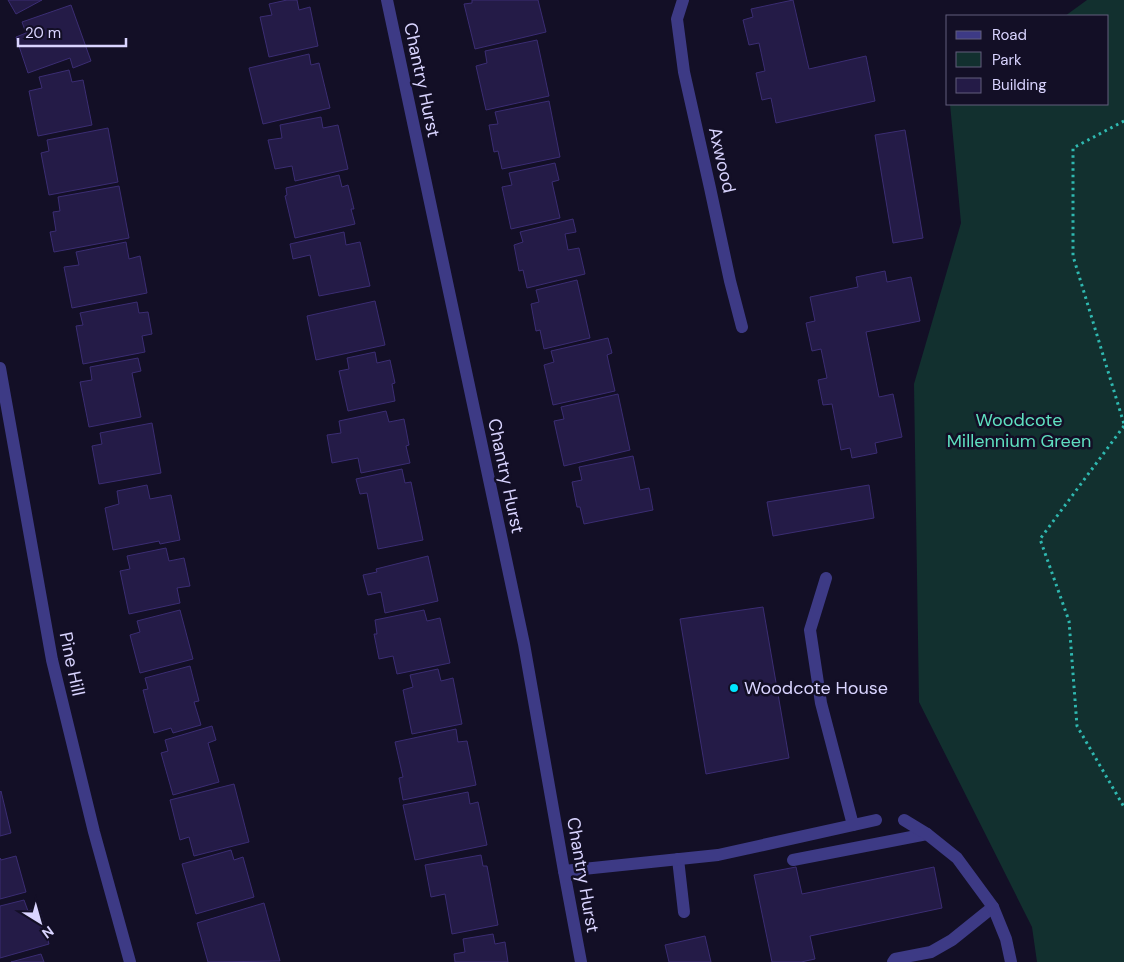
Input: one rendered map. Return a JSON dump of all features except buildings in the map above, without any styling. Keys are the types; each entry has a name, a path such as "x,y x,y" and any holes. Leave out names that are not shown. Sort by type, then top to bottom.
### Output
{"street":[{"name":"Chantry Hurst","path":"387,0 524,644 581,962"},
{"name":"Axwood","path":"683,0 677,19 684,72 742,327"},
{"name":"Pine Hill","path":"0,368 52,660 94,832 130,962"},
{"path":"826,578 810,630 821,703 853,825"},
{"path":"564,871 718,855 876,820"},
{"path":"904,820 927,834 957,858 993,907 1006,939 1011,962"},
{"path":"793,860 927,834"},
{"path":"678,859 684,912"},
{"path":"893,962 895,959 931,952 952,940 993,907"}],"path":[{"path":"1124,121 1073,148 1073,256 1124,425 1040,539 1069,621 1077,726 1124,807"}],"green space":[{"name":"Woodcote Millennium Green","path":"1087,0 1124,0 1124,962 1037,962 1032,927 919,702 914,384 961,223 950,105 1109,105 1109,15 1066,15"}],"place":[{"name":"Woodcote House","path":"734,688"}]}
